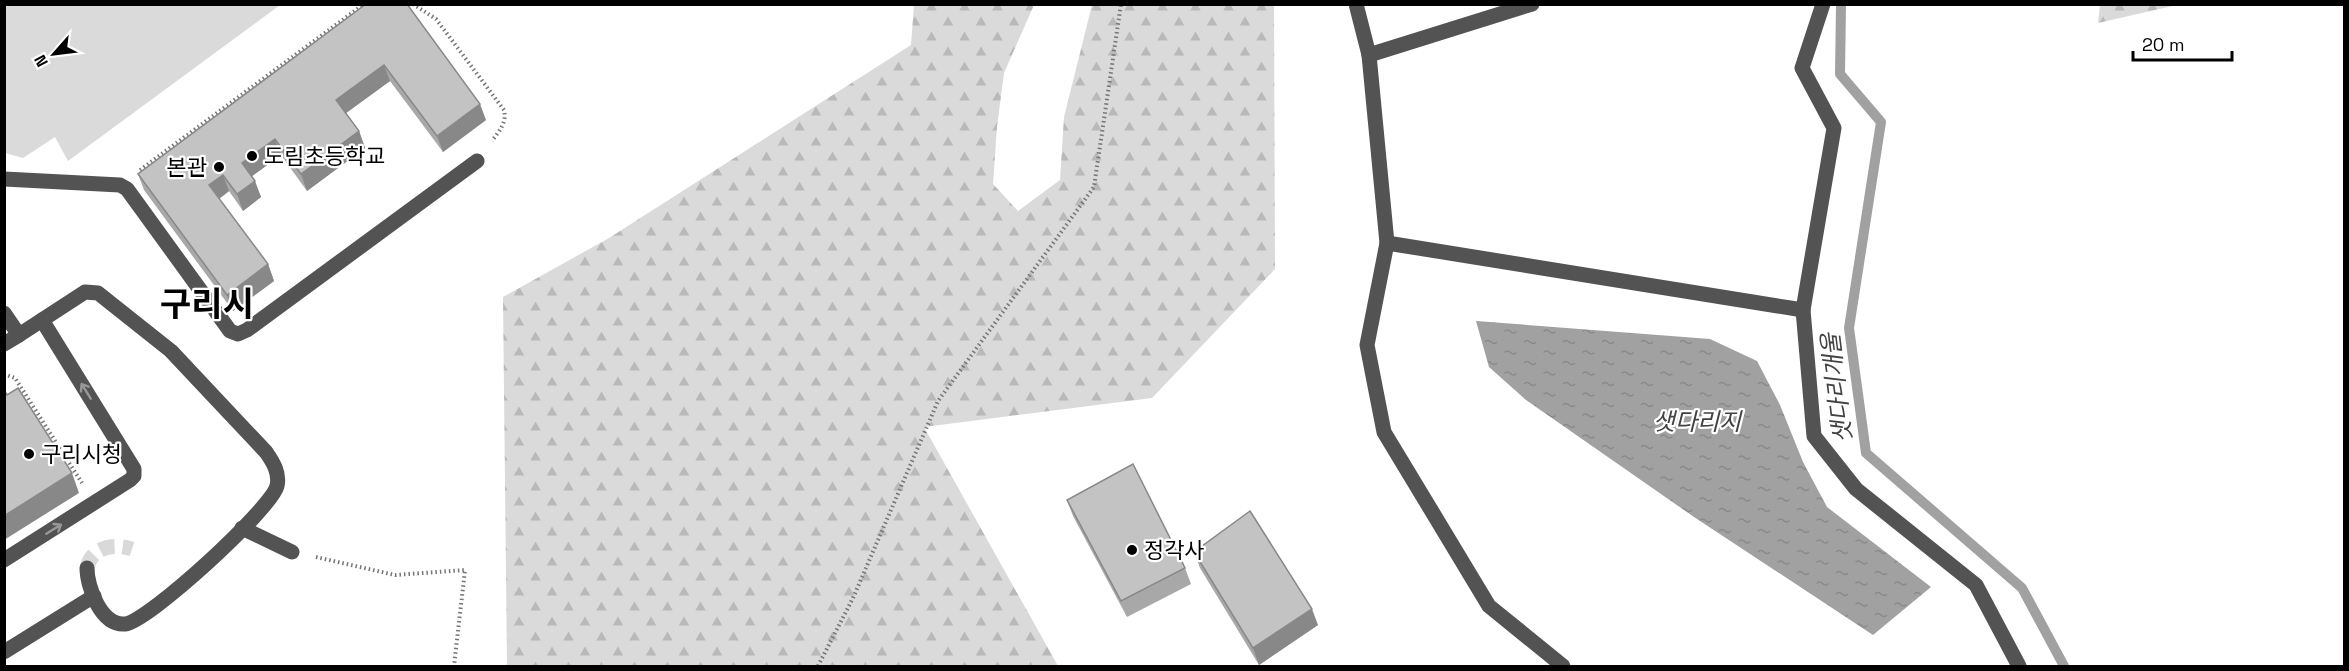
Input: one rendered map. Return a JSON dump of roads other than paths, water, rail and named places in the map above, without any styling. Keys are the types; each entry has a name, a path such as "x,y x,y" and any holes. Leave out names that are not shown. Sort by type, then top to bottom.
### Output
{"street":[{"path":"1356,4 1369,55 1387,243 1367,345 1384,432 1489,606 1563,666"},
{"path":"1369,55 1532,4"},
{"path":"1823,4 1802,68 1834,128 1803,310 1814,436 1856,489 1976,585 2019,666"},
{"path":"4,179 120,185 127,189 230,330 238,334 247,330 477,161"},
{"path":"1387,243 1803,310"},
{"path":"4,344 85,292 92,291 108,300 171,351 273,463 278,477 277,487 267,503 189,581 134,621 122,624 108,617 94,596 87,568"},
{"path":"4,313 19,335"},
{"path":"4,560 134,476 134,469 42,320"},
{"path":"242,528 292,552"},
{"path":"4,652 94,596"}],"water":[{"name":"샛다리지","path":"1476,321 1710,339 1757,361 1780,405 1803,462 1827,507 1931,587 1873,635 1694,517 1526,400 1489,367"}],"waterway":[{"name":"샛다리개울","path":"1841,5 1840,74 1881,122 1849,328 1866,453 2022,588 2064,666"}],"tunnel":[{"path":"87,568 93,555 104,548 118,546 132,549"}],"place":[{"name":"도림초등학교","path":"252,156"},
{"name":"본관","path":"219,167"},
{"name":"구리시청","path":"29,454"},
{"name":"정각사","path":"1132,550"}],"district":[{"name":"구리시","path":"207,304"}]}
